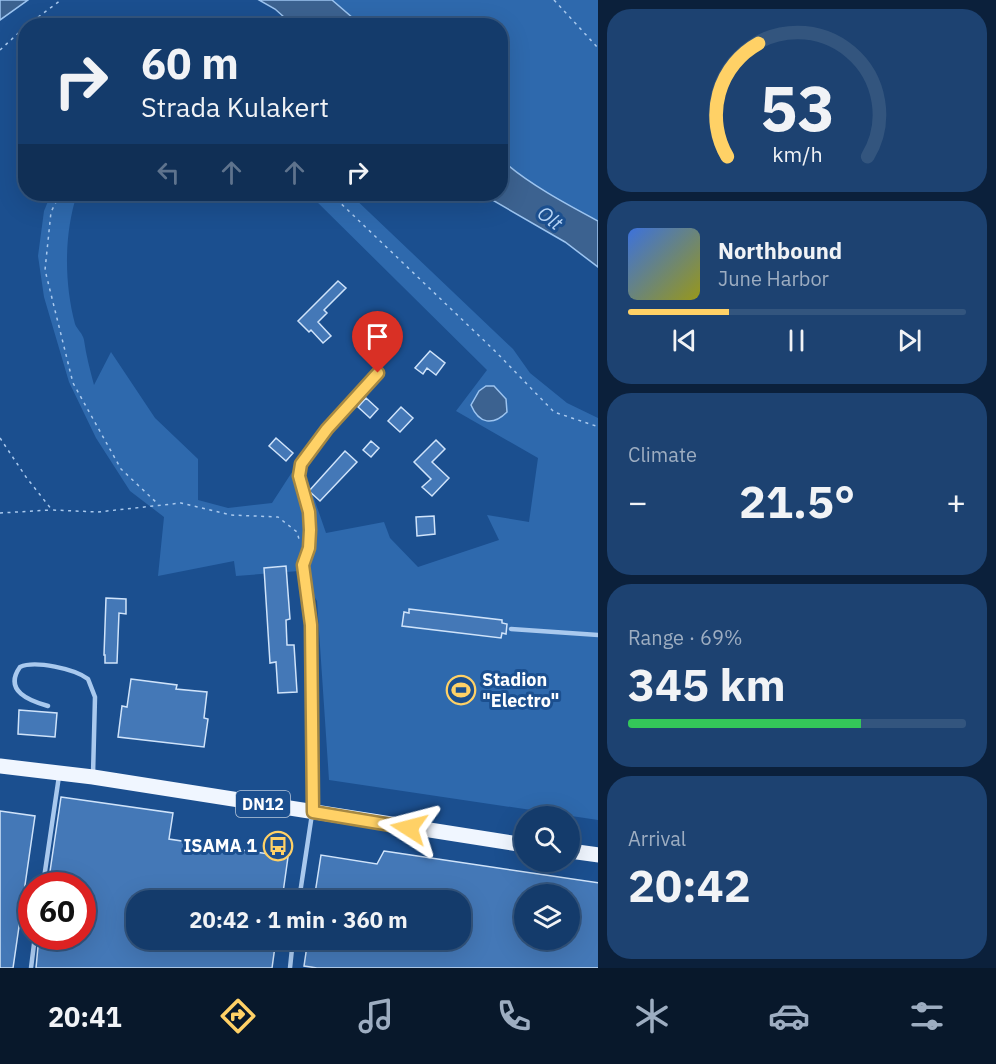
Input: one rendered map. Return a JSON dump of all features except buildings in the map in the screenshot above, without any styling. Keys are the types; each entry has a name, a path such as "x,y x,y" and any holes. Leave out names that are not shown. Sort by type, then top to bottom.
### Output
{"main road":[{"name":"DN12","path":"0,766 93,777 514,843"},
{"path":"580,852 598,855"}],"street":[{"path":"313,812 311,625 303,565 309,548 310,530 309,512 299,476 301,464 327,429 378,373"}],"lane":[{"path":"511,629 598,635"},
{"path":"48,706 22,697 16,688 15,680 20,667 33,664 70,670 88,679 95,697 93,777"},
{"path":"45,872 59,773"},
{"path":"301,890 313,812"},
{"path":"31,968 33,950"},
{"path":"290,968 292,950"}],"path":[{"path":"37,18 61,0"},
{"path":"554,0 598,49"},
{"path":"0,50 18,33"},
{"path":"56,201 51,212 45,270 73,383 121,469 159,506"},
{"path":"339,201 496,352 554,412 598,427"},
{"path":"0,438 52,510"},
{"path":"0,513 52,510 98,512 182,503 231,515 278,517 297,532 300,543"}],"shaded area":[{"path":"332,0 598,0 598,221 534,185 508,165 508,18 353,18"},
{"path":"48,201 75,201 68,242 67,275 71,308 75,324 83,338 94,385 111,352 155,418 198,459 198,500 228,508 272,503 294,469 308,481 326,533 384,522 390,538 418,567 499,540 487,515 529,522 538,458 456,411 487,370 316,201 357,201 513,349 530,373 567,403 598,418 598,820 580,817 580,806 514,808 329,780 317,601 299,571 236,576 234,561 158,576 164,517 130,491 96,438 69,382 44,297 38,256 44,211"}],"water":[{"path":"0,0 28,0 0,20"},
{"path":"259,0 332,0 353,18 285,18"},
{"name":"Olt","path":"508,165 534,185 598,221 598,267 565,242 494,201 508,201"},
{"path":"486,386 494,386 506,399 507,412 492,421 478,416 471,405 479,391"}],"place":[{"name":"Stadion \"Electro\"","path":"461,690"},
{"name":"ISAMA 1","path":"278,846"}],"route":[{"path":"378,373 327,429 301,464 299,476 309,512 310,530 309,548 303,565 311,625 313,812 409,828"}]}
